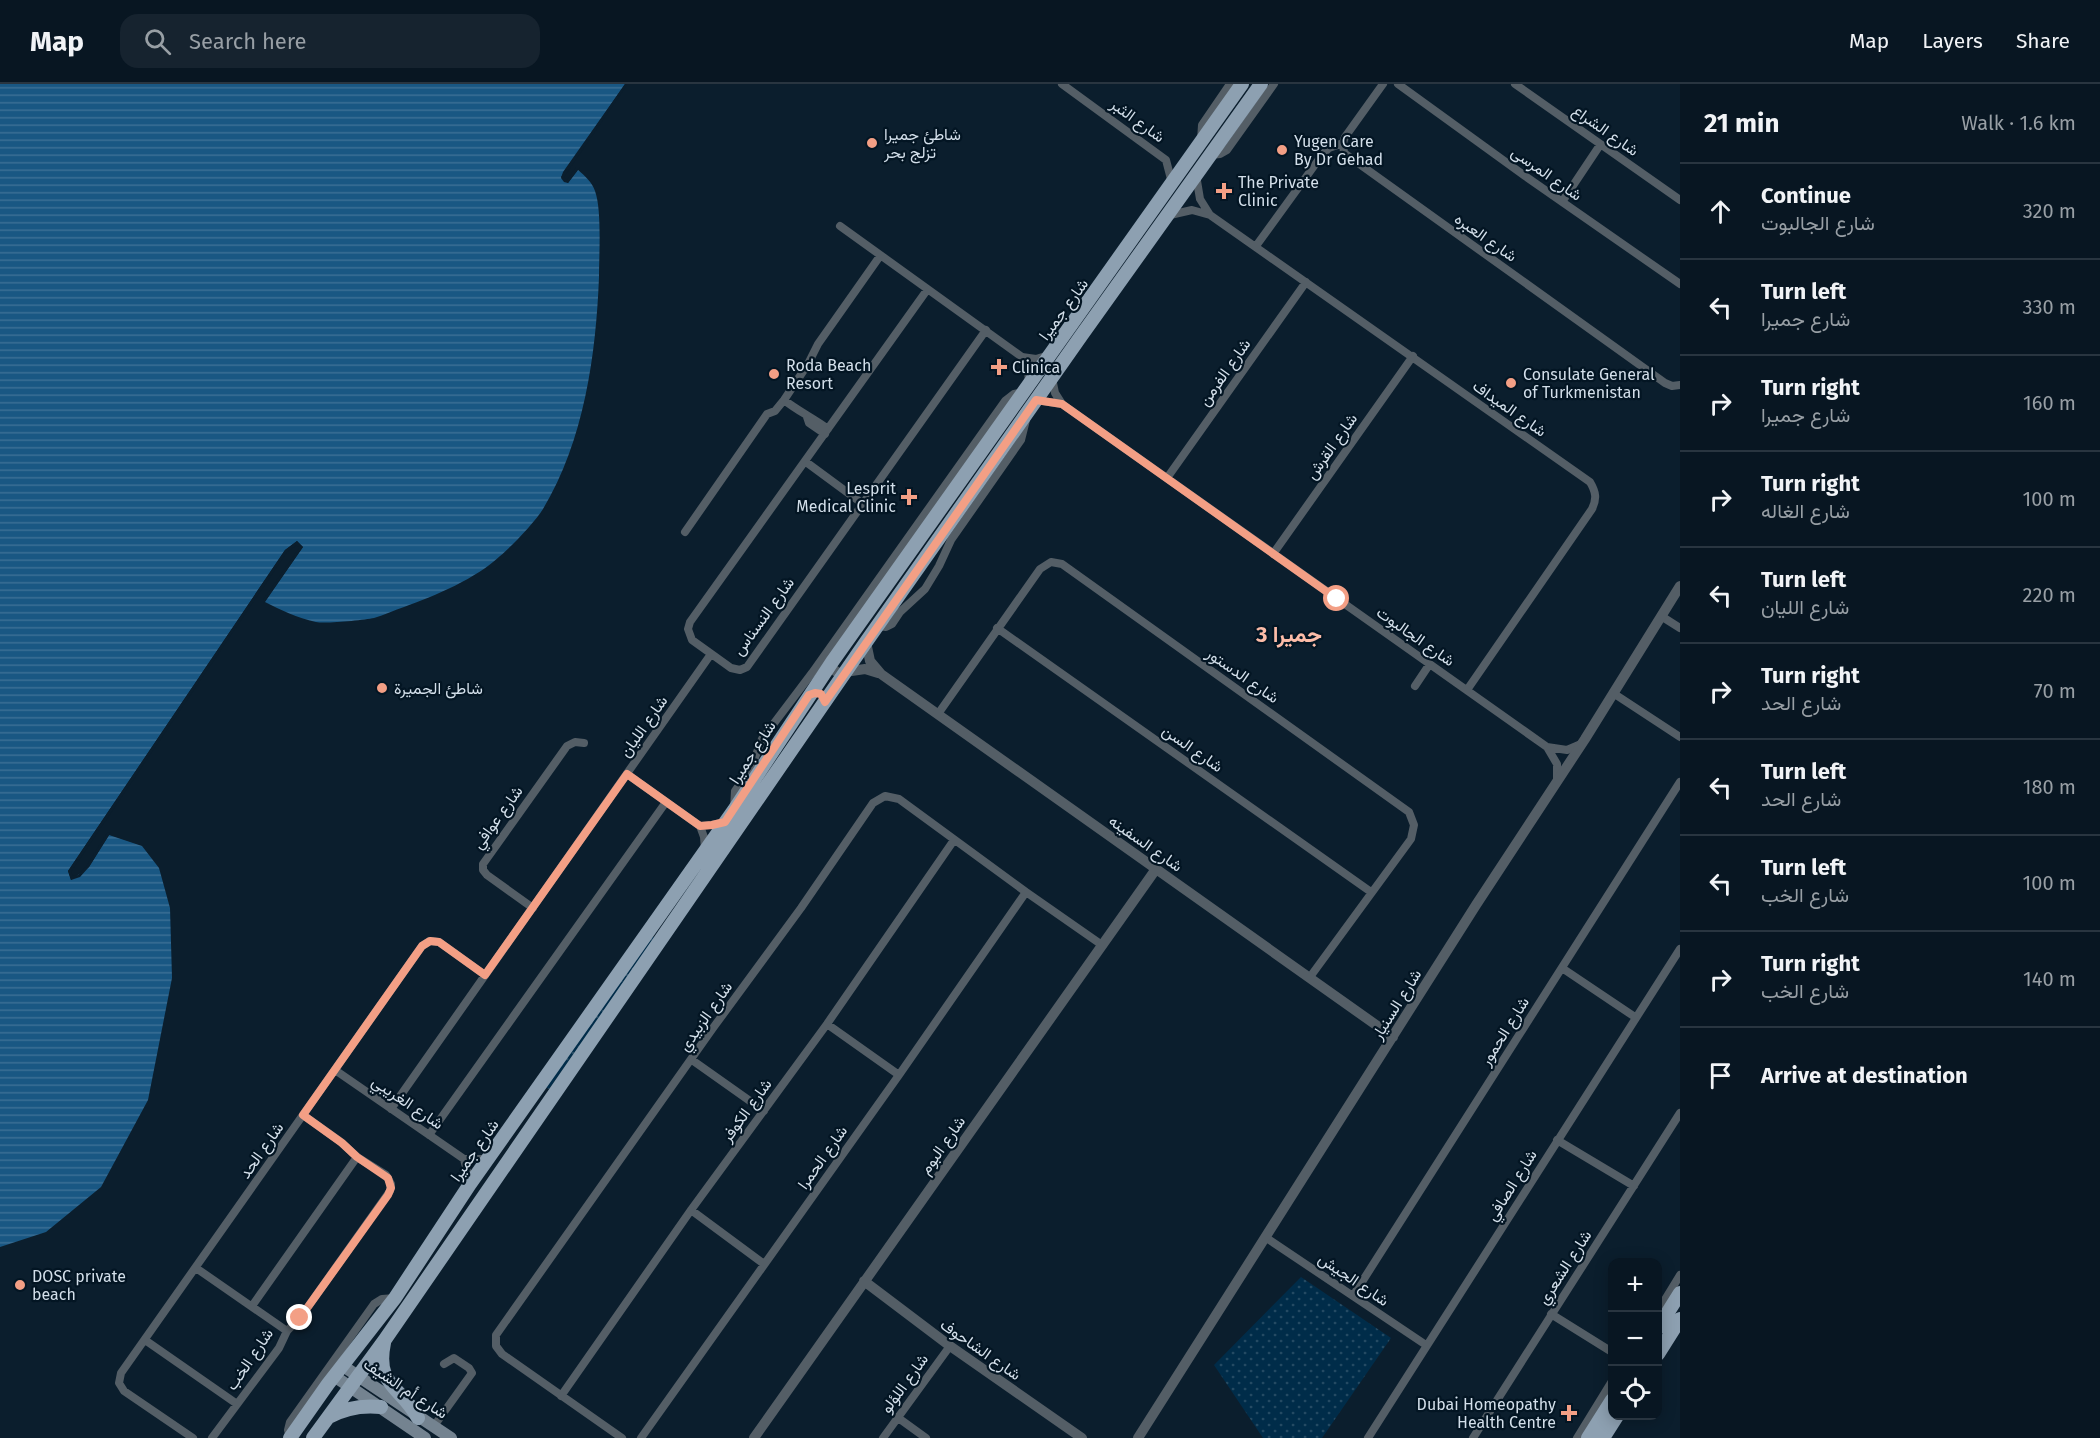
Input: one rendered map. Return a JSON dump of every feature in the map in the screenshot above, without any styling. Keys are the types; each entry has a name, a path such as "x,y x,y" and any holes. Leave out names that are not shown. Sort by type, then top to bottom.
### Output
{"main road":[{"name":"شارع جميرا","path":"290,1438 395,1298 470,1184 734,810 809,695 1030,392 1050,355 1172,183 1177,159 1201,142 1242,84"},
{"name":"شارع جميرا","path":"313,1438 384,1341 1027,412 1030,392 1052,378 1261,84"},
{"path":"809,695 821,694 825,702"},
{"path":"1662,1318 1668,1303"},
{"path":"1662,1348 1680,1319"},
{"path":"384,1341 381,1360 384,1375 410,1404 418,1418"},
{"name":"شارع أم الشيف","path":"338,1371 451,1438"},
{"name":"شارع أم الشيف","path":"355,1382 381,1407 425,1438"},
{"path":"1588,1438 1608,1406"},
{"path":"327,1419 347,1409 381,1407"},
{"path":"1603,1438 1614,1420"}],"street":[{"name":"شارع الثبر","path":"1062,84 1177,159 1172,183"},
{"path":"1201,142 1202,125 1230,84"},
{"path":"1211,155 1227,150 1274,84"},
{"path":"1256,246 1322,155 1329,148 1343,143 1383,84"},
{"name":"شارع المرسى","path":"1398,84 1680,284"},
{"name":"شارع الشراع","path":"1515,84 1680,200"},
{"name":"شارع العبره","path":"1343,143 1344,153 1455,233 1665,383 1672,386 1680,385"},
{"path":"1562,202 1600,145"},
{"path":"1196,175 1200,199 1210,215"},
{"name":"شارع الميداف","path":"1167,216 1192,210 1210,215 1590,482 1596,495 1592,509 1467,690"},
{"path":"734,810 735,791 751,768 762,739 813,673 1005,401 1014,394 1030,392 1028,370 1022,357 840,226"},
{"path":"685,532 767,414 775,411 784,400 808,364 818,344 880,256"},
{"name":"شارع الفرمن","path":"1167,478 1306,282"},
{"name":"شارع النسناس","path":"927,290 690,622 688,629 692,640 731,669 740,670 747,667 986,330"},
{"path":"1022,357 1036,359 1050,355"},
{"name":"شارع القرش","path":"1273,554 1413,356"},
{"path":"1052,378 1055,393 1062,404"},
{"name":"شارع الجالبوت","path":"1030,392 1062,404 1547,747"},
{"path":"784,400 807,417 808,422 826,431"},
{"path":"806,462 863,504"},
{"name":"شارع الدستور","path":"938,714 1043,566 1051,562 1062,564 1409,812 1414,825 1411,839 1310,977"},
{"name":"شارع السنيار","path":"1138,1438 1680,586"},
{"path":"1661,616 1680,628"},
{"name":"شارع السن","path":"997,628 1371,892"},
{"name":"شارع السفينه","path":"866,642 870,661 881,674 1393,1037"},
{"name":"شارع الليان","path":"391,1108 711,654"},
{"path":"832,663 835,672 840,674 846,672"},
{"path":"1415,686 1429,665"},
{"name":"شارع السفينه","path":"846,672 865,669 881,674"},
{"path":"1614,693 1680,737"},
{"name":"شارع عوافي","path":"533,908 487,875 483,870 483,864 567,746 575,742 584,743"},
{"path":"1547,747 1567,750 1581,744"},
{"path":"1547,747 1557,764 1557,782"},
{"path":"627,774 700,826 705,849"},
{"name":"شارع الحمور","path":"1353,1296 1680,782"},
{"name":"شارع الزبيدي","path":"622,1438 502,1354 496,1346 496,1335 877,800 890,796 899,799 1102,945"},
{"path":"429,1135 666,802"},
{"path":"700,826 725,822"},
{"name":"شارع الكوفر","path":"561,1396 691,1210 827,1024 954,840"},
{"name":"شارع البوم","path":"754,1438 1156,869"},
{"name":"شارع الحمرا","path":"641,1438 1026,892"},
{"name":"شارع الحد","path":"193,1438 124,1391 120,1386 121,1373 424,944 439,942 485,975"},
{"name":"شارع الصافي","path":"1368,1438 1680,949"},
{"path":"1562,968 1635,1017"},
{"path":"827,1024 899,1075"},
{"path":"692,1060 764,1111"},
{"name":"شارع الغريبي","path":"335,1070 464,1159"},
{"name":"شارع الشعري","path":"1473,1438 1680,1113"},
{"name":"شارع الخب","path":"212,1438 279,1347 287,1330 300,1318 390,1191 391,1184 388,1178 303,1115"},
{"path":"1557,1140 1634,1186"},
{"path":"252,1306 357,1157"},
{"path":"470,1184 464,1159 488,1159"},
{"path":"691,1210 764,1264"},
{"name":"شارع الجيش","path":"1265,1237 1426,1345"},
{"path":"196,1268 287,1330"},
{"path":"1668,1303 1680,1275"},
{"name":"شارع الشاحوف","path":"864,1281 950,1346 1082,1438"},
{"path":"290,1438 288,1430 290,1422 374,1304 382,1299 395,1298"},
{"path":"1551,1314 1608,1350"},
{"path":"145,1340 237,1404"},
{"name":"شارع اللؤلو","path":"883,1438 950,1346"},
{"path":"434,1426 472,1373 469,1368 454,1358 444,1364"},
{"path":"1576,1438 1608,1387"},
{"path":"897,1417 926,1438"}],"shaded area":[{"path":"0,84 625,84 561,177 568,183 578,170 590,182 595,191 599,209 600,233 595,337 591,367 578,426 557,483 543,509 529,527 491,564 442,592 374,618 316,622 283,611 265,602 303,547 297,541 285,550 68,871 71,880 89,867 109,835 142,846 159,868 170,908 172,978 148,1100 101,1187 46,1232 0,1247"},
{"path":"652,936 655,938 549,1089 545,1087"},
{"path":"1301,1277 1391,1338 1322,1438 1263,1438 1214,1365"}],"pier":[{"path":"625,84 627,85 564,177 567,180 576,167 580,167 568,183 564,182 561,178 563,172"},
{"path":"297,541 303,547 263,604 263,600 299,548 297,545 287,552 71,872 73,876 78,875 107,833 111,832 89,867 80,877 71,880 68,871 285,550"}],"place":[{"name":"شاطئ جميرا تزلج بحر","path":"872,143"},
{"name":"Yugen Care By Dr Gehad","path":"1282,150"},
{"name":"The Private Clinic","path":"1224,191"},
{"name":"Clinica","path":"999,367"},
{"name":"Roda Beach Resort","path":"774,374"},
{"name":"Consulate General of Turkmenistan","path":"1511,383"},
{"name":"Lesprit Medical Clinic","path":"909,497"},
{"name":"شاطئ الجميرة","path":"382,688"},
{"name":"DOSC private beach","path":"20,1285"},
{"name":"Dubai Homeopathy Health Centre","path":"1569,1413"}],"district":[{"name":"جميرا 3","path":"1289,634"}],"route":[{"path":"300,1318 391,1188 386,1175 354,1155 342,1143 303,1115 422,946 430,941 439,942 485,975 627,774 700,826 725,822 809,695 821,694 825,702 1036,400 1062,404 1337,599"}]}
